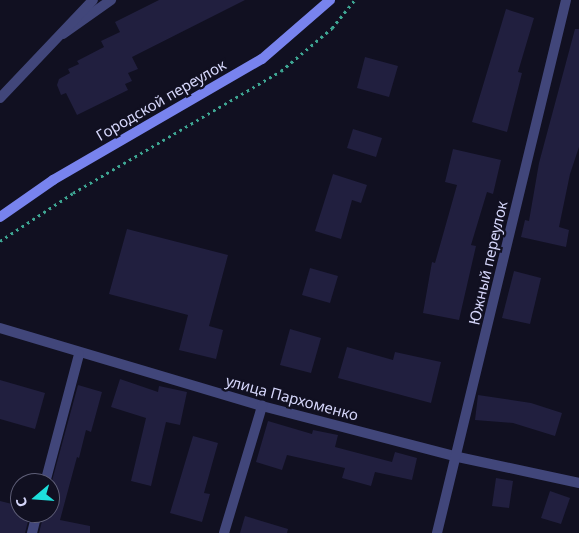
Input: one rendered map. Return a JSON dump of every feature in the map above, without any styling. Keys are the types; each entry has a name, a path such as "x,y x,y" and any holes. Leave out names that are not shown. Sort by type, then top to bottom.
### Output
{"main road":[{"name":"Городской переулок","path":"0,217 53,180 262,59 330,0"}],"street":[{"path":"0,98 94,0"},
{"path":"60,35 111,0"},
{"name":"Южный переулок","path":"437,533 458,457 566,0"},
{"name":"улица Пархоменко","path":"0,328 78,354 262,406 458,457 579,483"},
{"path":"48,473 78,354"},
{"path":"224,533 262,406"}],"path":[{"path":"0,241 73,193 281,71 332,28 355,0"}],"building":[{"path":"159,0 245,0 132,57 138,69 128,73 132,81 125,84 128,90 77,115 66,93 61,95 57,85 59,79 70,73 68,69 79,64 77,61 104,47 101,41 120,32 115,22"},
{"path":"506,9 534,18 518,72 522,73 507,132 472,122"},
{"path":"575,29 579,29 579,147 570,174 559,227 569,230 566,247 521,237 525,220 529,221 539,163"},
{"path":"365,57 398,66 389,97 357,88"},
{"path":"353,129 382,138 376,157 347,148"},
{"path":"453,149 501,160 493,194 487,192 471,245 476,246 459,320 423,313 432,262 435,263 457,185 445,182"},
{"path":"333,174 367,185 361,203 352,200 341,239 315,231"},
{"path":"127,229 228,255 209,326 223,330 216,359 179,350 188,315 109,294"},
{"path":"310,268 338,276 330,303 302,295"},
{"path":"514,271 541,278 530,324 502,318"},
{"path":"290,329 321,338 311,373 280,365"},
{"path":"347,347 393,360 395,352 441,362 431,403 338,378"},
{"path":"120,379 158,392 159,386 187,392 180,425 166,422 151,486 131,481 146,418 111,407"},
{"path":"0,380 45,393 35,429 0,419"},
{"path":"78,385 102,392 91,432 86,430 79,458 77,457 60,520 60,473 54,473"},
{"path":"478,395 531,403 562,413 555,436 513,423 475,420"},
{"path":"268,421 312,434 313,430 338,435 335,447 392,462 395,452 417,458 412,480 375,472 371,486 342,478 345,468 287,455 282,470 256,462"},
{"path":"193,436 218,443 204,493 210,494 202,522 170,513"},
{"path":"496,478 513,481 509,508 492,506"},
{"path":"550,491 570,498 561,524 541,518"},
{"path":"0,501 10,504 10,523 28,523 25,533 0,533"},
{"path":"245,516 288,529 287,533 240,533"},
{"path":"60,520 90,526 90,533 39,533 42,523 60,523"}]}
